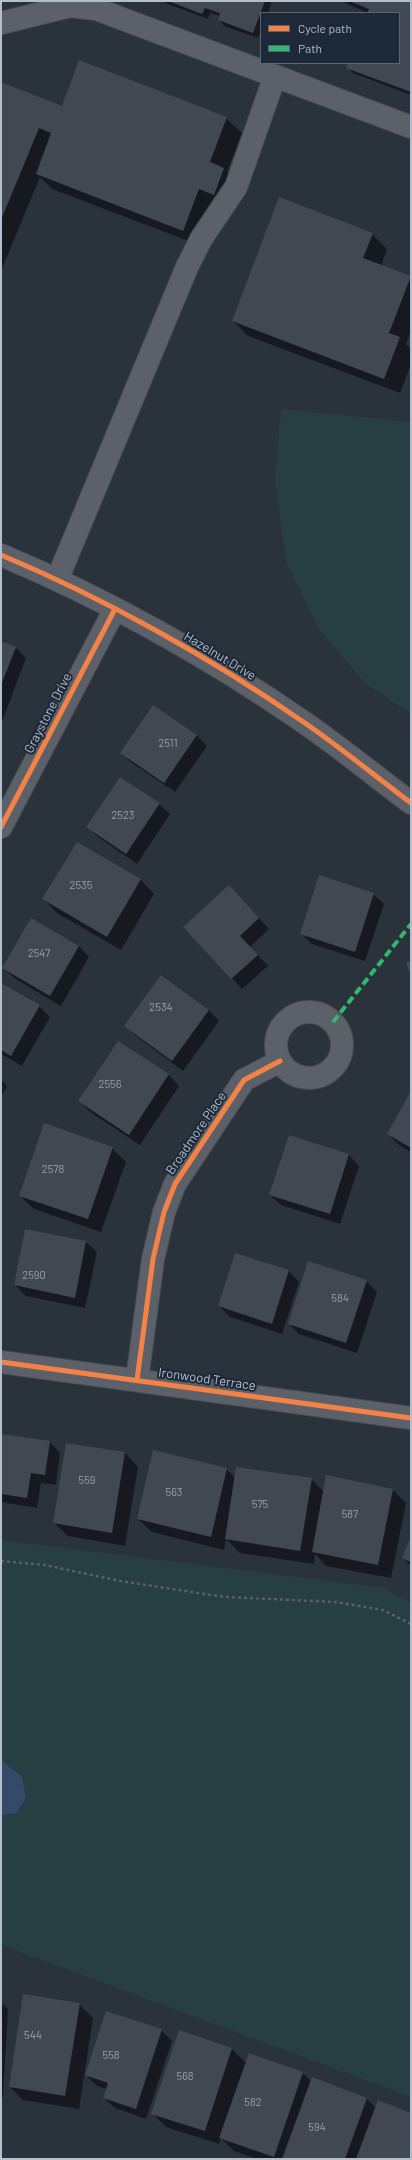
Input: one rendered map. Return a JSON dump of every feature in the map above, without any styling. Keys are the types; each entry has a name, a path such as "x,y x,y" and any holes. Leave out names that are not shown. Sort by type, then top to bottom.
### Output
{"street":[{"path":"1,23 70,6 96,9 411,127"},
{"path":"57,580 187,267 201,239 236,187 275,76"},
{"name":"Hazelnut Drive","path":"1,555 57,580 115,609 191,651 302,721 411,803"},
{"name":"Graystone Drive","path":"1,827 9,794 115,609"},
{"name":"Broadmore Place","path":"137,1380 153,1259 164,1212 175,1184 244,1080 280,1061"},
{"name":"Ironwood Terrace","path":"1,1362 411,1418"}],"path":[{"path":"1,1561 45,1565 120,1581 225,1597 336,1602 384,1610 411,1624"}],"green space":[{"path":"281,409 411,422 411,714 366,684 320,631 286,562 275,480"},
{"path":"1,1540 385,1588 411,1603 411,2097 1,1945"}],"water":[{"path":"1,1760 22,1777 26,1798 16,1813 1,1815"}],"building":[{"path":"168,1 265,1 253,33 218,20 220,13 205,8 202,14"},
{"path":"349,1 411,1 411,92 346,68 348,64 400,64 400,12 368,12 369,9"},
{"path":"79,60 227,117 210,162 224,168 214,195 199,189 183,231 36,174 51,133 39,128 1,220 1,82 62,106"},
{"path":"279,197 373,233 363,258 411,276 389,333 400,337 384,379 232,321"},
{"path":"1,641 16,647 1,685"},
{"path":"153,705 197,735 164,783 120,753"},
{"path":"120,777 160,803 126,854 86,827"},
{"path":"77,842 141,879 107,937 42,899"},
{"path":"319,875 374,893 355,952 300,934"},
{"path":"229,885 259,918 240,936 258,955 231,979 183,927"},
{"path":"31,918 79,946 50,996 2,968"},
{"path":"411,961 411,976 406,962"},
{"path":"161,975 209,1010 172,1061 124,1026"},
{"path":"1,983 40,1005 11,1056 1,1050"},
{"path":"118,1041 169,1074 129,1135 78,1101"},
{"path":"411,1091 411,1148 387,1134"},
{"path":"44,1123 113,1147 88,1219 19,1196"},
{"path":"289,1135 349,1154 330,1214 269,1195"},
{"path":"25,1229 86,1241 75,1298 14,1285"},
{"path":"235,1253 289,1270 272,1324 218,1306"},
{"path":"308,1261 367,1280 346,1343 288,1324"},
{"path":"1,1434 50,1441 45,1475 31,1473 27,1498 1,1494"},
{"path":"66,1443 125,1452 112,1533 53,1523"},
{"path":"153,1450 227,1468 211,1537 137,1519"},
{"path":"236,1467 312,1478 300,1551 225,1539"},
{"path":"326,1475 393,1489 378,1565 312,1552"},
{"path":"411,1536 411,1562 402,1558"},
{"path":"23,1994 80,2003 65,2096 9,2087"},
{"path":"106,2011 162,2029 136,2109 103,2098 108,2083 85,2075"},
{"path":"179,2030 232,2048 205,2131 151,2114"},
{"path":"249,2053 303,2072 274,2157 219,2138"},
{"path":"312,2077 367,2098 345,2159 282,2159"},
{"path":"378,2100 411,2113 411,2159 356,2159"}],"marked path":[{"path":"333,1022 411,924"}],"cycle path":[{"path":"1,555 79,590 156,630 194,652 316,731 411,803"},
{"path":"1,827 115,609"},
{"path":"137,1380 153,1259 164,1212 175,1184 244,1080 280,1061"},
{"path":"1,1362 411,1418"}]}
